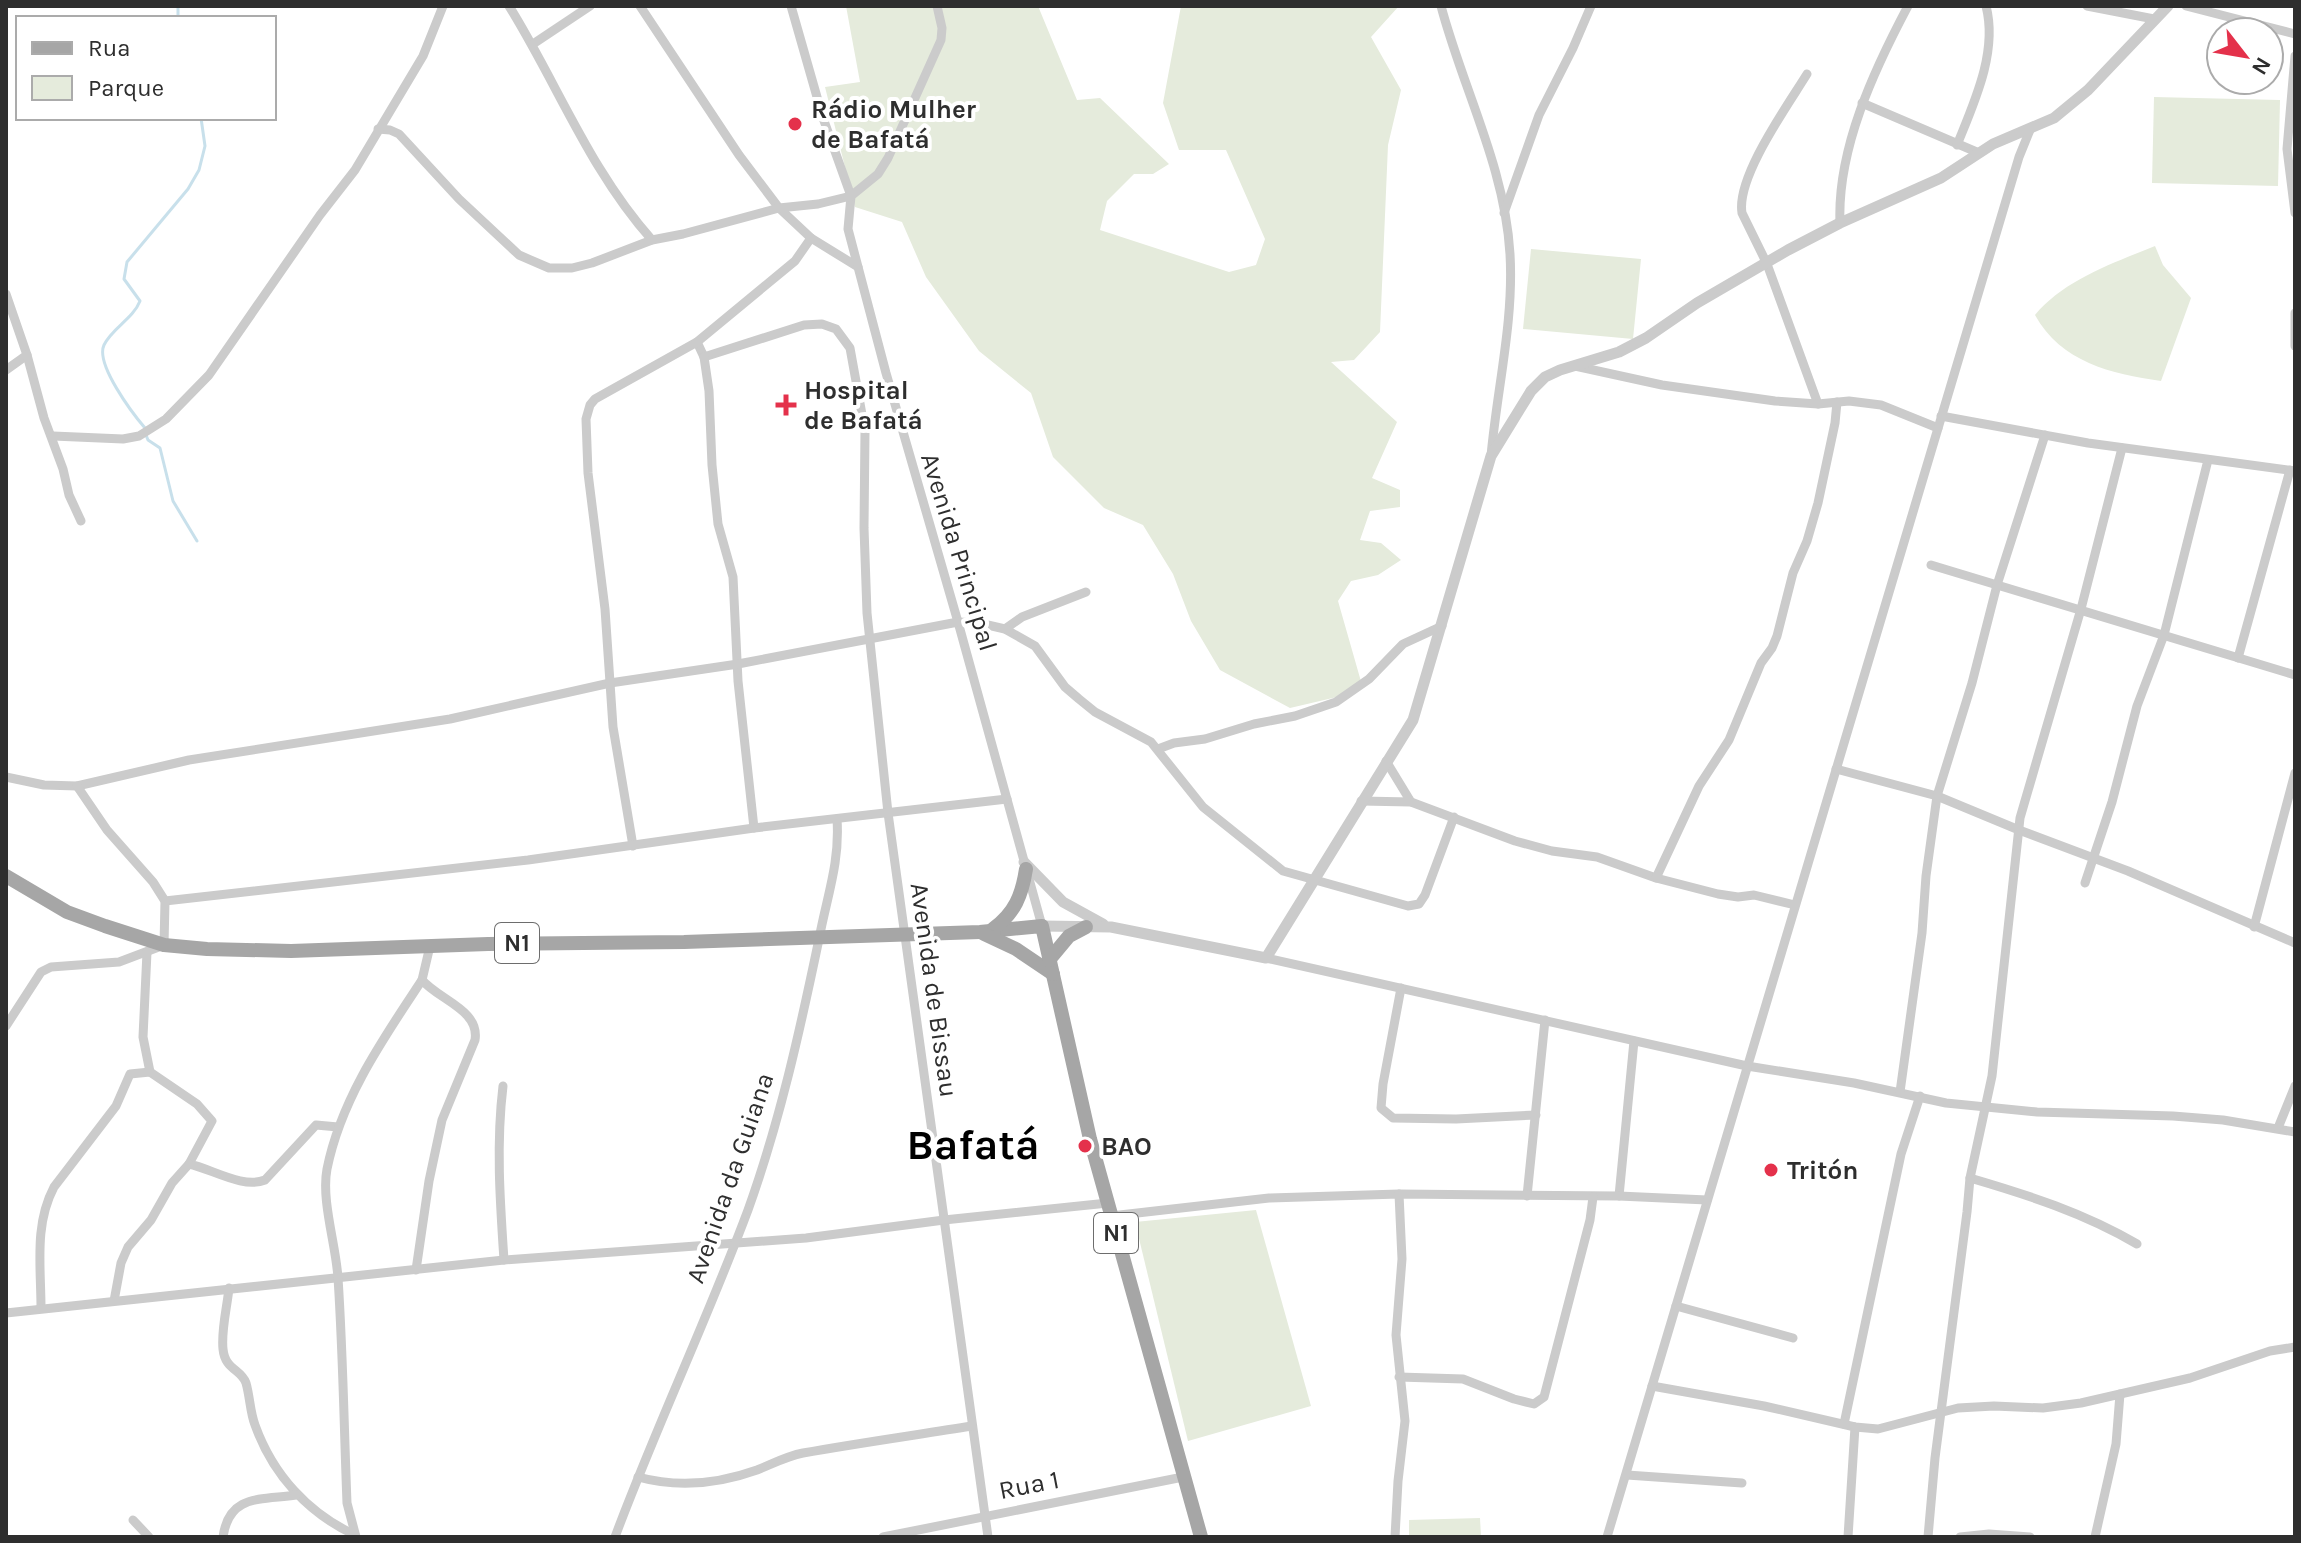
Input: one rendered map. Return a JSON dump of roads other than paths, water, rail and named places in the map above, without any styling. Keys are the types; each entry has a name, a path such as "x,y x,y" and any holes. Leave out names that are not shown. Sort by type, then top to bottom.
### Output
{"main road":[{"path":"1025,866 1021,894 1015,909 986,932 1051,967 1069,936 1086,927"},
{"name":"N1","path":"6,876 67,912 164,945 207,949 291,951 624,943 986,932 1042,926 1079,1098 1201,1537"}],"street":[{"path":"53,436 123,439 139,436 155,428 209,375 320,215 348,181 423,56 443,6"},
{"path":"509,6 533,44 581,138 624,205 652,240"},
{"path":"533,44 590,6"},
{"path":"640,6 739,155 779,208 811,238 858,267"},
{"name":"Avenida Principal","path":"791,6 823,118 851,196 848,229 905,448 958,622 1042,926"},
{"path":"378,129 399,134 465,205 519,255 549,268 572,268 652,240 779,208 818,204 851,196 878,174 888,158 936,53 942,28 937,6"},
{"path":"1266,958 1413,720 1491,456 1511,289 1510,251 1488,144 1441,6"},
{"path":"1504,214 1539,115 1591,6"},
{"path":"1840,223 1840,201 1862,103 1908,6"},
{"path":"1957,145 1988,53 1991,31 1986,6"},
{"path":"2087,6 2154,19"},
{"path":"1491,456 1531,391 1545,377 1572,365 1619,352 1646,338 1697,303 1840,223 1941,178 1993,144 2054,118 2075,103 2168,6"},
{"path":"2186,6 2295,34"},
{"path":"2295,56 2287,149 2295,213"},
{"path":"1807,74 1758,156 1740,204 1767,264 1818,404"},
{"path":"1862,103 1979,153"},
{"path":"1607,1537 1941,416 2019,157 2030,130"},
{"path":"633,846 613,727 605,609 588,473 587,412 595,399 697,342 787,268 811,238"},
{"path":"6,294 69,495 81,521"},
{"path":"2295,313 2295,346"},
{"name":"Avenida de Bissau","path":"704,357 804,325 822,324 844,336 854,365 865,431 864,528 870,639 888,813 988,1537"},
{"path":"697,342 704,357 709,391 718,524 733,577 754,828"},
{"path":"6,370 27,355"},
{"path":"1572,365 1662,385 1775,401 1881,405 1938,428"},
{"path":"1656,878 1699,786 1729,740 1761,663 1777,636 1793,573 1807,541 1818,503 1837,402"},
{"path":"1941,416 2122,448 2292,471 2238,658"},
{"path":"1900,1092 1937,796 1972,683 1997,585 2045,435"},
{"path":"1928,1537 1970,1178 1997,1039 2019,830 2027,790 2081,609 2122,448"},
{"path":"2085,883 2112,802 2137,706 2164,635 2208,460"},
{"path":"1931,565 2295,675"},
{"path":"1005,629 1022,617 1086,592"},
{"path":"6,777 44,785 77,786 189,760 450,719 610,683 738,664 958,622 1005,629 1035,646 1065,687 1095,712 1151,742 1187,788 1223,825 1283,871 1408,906 1419,904 1454,817"},
{"path":"1158,749 1295,716 1336,702 1369,679 1403,644 1442,626"},
{"path":"1386,761 1411,802"},
{"path":"1836,769 1937,796 2093,857 2295,943"},
{"path":"2254,927 2295,773"},
{"path":"6,1026 41,972 51,967 119,962 164,945 165,901 153,882 107,830 77,786"},
{"path":"165,901 514,862 754,828 1007,799"},
{"path":"1361,801 1411,802 1515,841 1552,851 1597,857 1656,878 1718,894 1738,897 1754,895 1795,905"},
{"name":"Avenida da Guiana","path":"615,1537 734,1243 763,1163 801,1031 837,862 837,819"},
{"path":"1025,866 1063,902 1111,927"},
{"path":"1042,926 1111,927 1266,958 1747,1066 1900,1092 1946,1103 1986,1108 2173,1116 2295,1132"},
{"path":"355,1536 347,1503 338,1277 326,1185 327,1171 338,1127 372,1058 422,980 430,946"},
{"path":"147,952 143,1037 150,1072"},
{"path":"416,1270 442,1120 477,1030 467,1014 435,994 422,980"},
{"path":"1401,988 1383,1084 1381,1108 1386,1114 1393,1118 1456,1119 1536,1115"},
{"path":"1527,1196 1545,1020"},
{"path":"1619,1196 1634,1041"},
{"path":"41,1308 40,1236 47,1200 116,1106 130,1074 150,1072 197,1104 212,1121 189,1164 172,1183 151,1220 128,1247 121,1263 114,1301"},
{"path":"503,1086 498,1177 504,1260"},
{"path":"2278,1128 2295,1086"},
{"path":"1844,1424 1901,1154 1920,1096"},
{"path":"189,1164 257,1184 273,1173 316,1125 338,1127"},
{"path":"1970,1178 2042,1199 2110,1228 2137,1244"},
{"path":"6,1313 504,1260 806,1238 944,1220 1269,1198 1399,1194 1707,1200"},
{"path":"1395,1537 1405,1421 1396,1335 1402,1259 1399,1194"},
{"path":"1399,1377 1463,1379 1534,1404 1544,1397 1590,1220 1593,1197"},
{"path":"229,1288 223,1342 225,1359 246,1383 255,1426 264,1446 296,1495 321,1518 355,1536"},
{"path":"1676,1306 1793,1338"},
{"path":"1652,1386 1878,1429 1975,1406 2043,1408 2081,1403 2190,1378 2270,1351 2295,1347"},
{"path":"2095,1537 2116,1444 2120,1394"},
{"path":"638,1477 680,1485 710,1482 740,1476 799,1454 972,1426"},
{"path":"1848,1537 1855,1427"},
{"path":"1627,1475 1742,1483"},
{"name":"Rua 1","path":"883,1537 1183,1477"},
{"path":"223,1537 226,1519 240,1504 296,1495"},
{"path":"133,1520 149,1537"},
{"path":"1960,1537 1989,1534 2030,1537"}],"waterway":[{"path":"178,6 178,16"},
{"path":"145,428 110,376 105,364 104,345 140,301 124,279 127,262 188,189 199,170 205,146 201,120"},
{"path":"146,435 160,448 173,501 197,541"}],"place":[{"name":"Rádio Mulher de Bafatá","path":"795,124"},
{"name":"Hospital de Bafatá","path":"786,405"},
{"name":"BAO","path":"1085,1146"},
{"name":"Tritón","path":"1771,1170"}],"district":[{"name":"Bafatá","path":"973,1145"}]}
